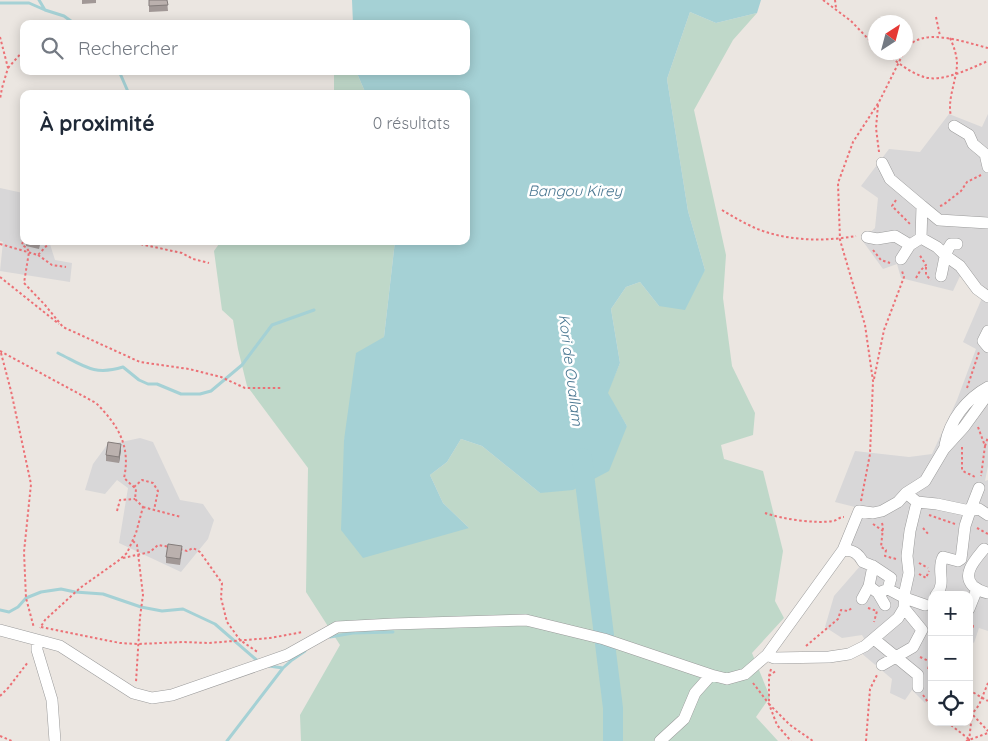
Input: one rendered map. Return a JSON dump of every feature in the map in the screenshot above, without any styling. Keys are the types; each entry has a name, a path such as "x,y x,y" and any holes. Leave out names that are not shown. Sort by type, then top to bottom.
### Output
{"street":[{"path":"954,126 969,135 974,144 985,154 984,171"},
{"path":"882,163 890,178 940,220 988,223"},
{"path":"921,238 922,206"},
{"path":"872,238 894,236 910,245"},
{"path":"901,259 910,245 921,238"},
{"path":"921,238 937,247 960,266 977,289 988,297"},
{"path":"941,276 946,251 951,244 957,244"},
{"path":"944,449 946,439 958,413 969,400 988,388"},
{"path":"0,630 37,645 60,646 136,694 152,698 172,695 272,661 287,655 337,627 526,620 604,639 711,676 727,679 745,674 767,655 843,550 860,517 882,512 925,481 944,449 964,427 988,394"},
{"path":"939,591 942,587 942,580 939,567 943,556 958,561 961,559 965,526 979,488"},
{"path":"906,494 917,502 970,511 979,509 988,515"},
{"path":"767,655 774,658 828,657 848,654 865,646 898,618 904,603 910,531 917,502"},
{"path":"964,545 986,550"},
{"path":"843,550 851,550 860,556 863,562 891,578 878,590 861,601"},
{"path":"973,604 983,591 970,582 969,572 974,562 986,550"},
{"path":"873,566 878,590 885,605"},
{"path":"878,590 904,603 928,602"},
{"path":"915,621 928,602"},
{"path":"882,665 913,647 922,630 904,603"},
{"path":"874,639 918,675 918,688"},
{"path":"37,645 52,700 55,741"},
{"path":"660,741 684,720 695,693 711,676"}],"path":[{"path":"823,0 836,8 868,39"},
{"path":"835,0 836,8"},
{"path":"936,17 940,36"},
{"path":"0,36 8,68"},
{"path":"913,43 916,40 940,36 988,48"},
{"path":"950,38 956,57 956,74 950,107 954,126"},
{"path":"0,99 8,68 20,54"},
{"path":"894,60 923,77 935,79 956,74 988,61"},
{"path":"873,381 864,325 840,239 838,183 854,142 900,60"},
{"path":"878,102 877,143 882,163"},
{"path":"922,206 943,206 961,191 967,182 984,171"},
{"path":"903,189 892,206 921,238"},
{"path":"722,210 766,232 795,238 840,239 860,236 872,238 873,250 881,260 887,263 896,258 901,259 904,277 884,330 873,381 870,454 860,517"},
{"path":"0,244 38,255 52,265 66,267"},
{"path":"22,245 29,252 24,283 63,327"},
{"path":"38,255 47,245"},
{"path":"145,245 182,253 193,259 209,263"},
{"path":"910,245 926,265 920,270 916,278"},
{"path":"0,277 63,327 140,362 221,376 244,388 282,388"},
{"path":"965,395 986,340"},
{"path":"0,351 96,403 104,411 119,432 126,451 127,464 124,478 136,489 135,499"},
{"path":"0,351 11,390 31,484 24,552 26,598 37,645"},
{"path":"974,414 985,446"},
{"path":"964,427 961,451 962,470 971,473 980,481 988,437"},
{"path":"134,488 142,480 153,483 158,491 154,510"},
{"path":"117,512 120,500 135,499 143,507 181,517"},
{"path":"917,502 931,517 978,528 988,534"},
{"path":"0,696 9,687 37,645 41,627 45,620 80,588 127,553 133,541 143,507"},
{"path":"882,512 883,531 881,546 886,550 885,556 926,578 930,569 939,567"},
{"path":"766,513 800,520 834,520 841,516 860,517 883,531"},
{"path":"133,541 137,545 143,595 138,644 136,694"},
{"path":"121,558 150,552 158,545 187,551 193,548 200,552 222,583 221,598 227,622 240,640 272,661"},
{"path":"794,657 838,619 841,610 848,611 861,601 877,611 872,632 874,639"},
{"path":"41,627 120,643 138,644 270,638 308,632"},
{"path":"866,741 870,689 882,665"},
{"path":"745,674 769,704 790,725 813,741"},
{"path":"973,713 988,683"},
{"path":"918,688 928,702"},
{"path":"973,692 988,701"},
{"path":"769,704 778,725 791,741"},
{"path":"969,741 988,732 973,715"},
{"path":"952,726 969,741"},
{"path":"969,741 971,726"},
{"path":"0,736 12,741"}],"shaded area":[{"path":"949,114 982,127 988,114 988,466 985,481 988,480 988,631 979,628 973,642 973,591 928,591 928,699 925,703 912,690 905,700 890,693 892,679 854,647 865,640 862,635 842,638 825,627 834,596 861,565 839,548 855,507 835,502 855,451 909,457 932,454 957,400 976,349 963,342 982,298 961,274 953,291 901,278 897,264 883,269 862,240 875,228 878,198 861,186 889,149 920,152"},
{"path":"0,188 20,192 20,245 50,245 55,260 72,263 70,282 0,271 3,242 0,241"},
{"path":"140,438 153,442 180,500 203,504 214,520 208,539 181,572 119,543 128,488 117,480 105,494 85,490 93,464 107,445"}],"green space":[{"path":"690,12 716,23 757,13 733,40 694,110 726,255 723,298 732,366 755,413 753,435 721,445 724,459 763,471 783,551 775,601 784,618 752,653 770,697 756,717 778,741 301,741 300,715 340,645 306,592 308,468 247,386 233,320 222,310 214,251 218,245 395,245 384,337 344,440 469,528 443,503 430,475 447,462 461,439 482,446 540,493 627,426 607,393 620,363 611,309 626,287 640,282 659,306 705,270 688,211 667,79"},
{"path":"334,75 358,75 364,90 334,90"}],"water":[{"name":"Bangou Kirey","path":"352,0 761,0 757,13 716,23 690,12 667,79 688,211 705,270 685,310 659,306 640,282 626,287 611,309 620,363 608,393 627,426 609,471 573,490 540,493 482,446 461,439 447,462 430,475 443,503 469,528 363,558 341,530 344,440 356,353 384,337 395,245 470,245 470,90 364,90 358,75 470,75 470,20 353,20"}],"building":[{"path":"149,0 167,0 168,5 149,6"},
{"path":"108,442 121,444 119,457 106,455"},
{"path":"168,544 182,546 180,559 166,557"}],"waterway":[{"path":"39,0 45,10 64,16 70,20"},
{"path":"0,3 29,3 45,10"},
{"path":"121,75 127,90"},
{"path":"58,353 82,366 97,370 113,370 123,367 139,380 148,384 157,384 181,394 200,394 211,391 242,365 272,325 314,310"},
{"name":"Kori de Ouallam","path":"582,458 613,708 613,741"},
{"path":"0,610 9,612 18,607 26,598 41,592 61,589 103,594 141,607 162,611 183,609 215,624 259,662"},
{"path":"330,637 353,633 393,632"},
{"path":"227,741 283,668 305,651"},
{"path":"269,666 283,668"}]}
